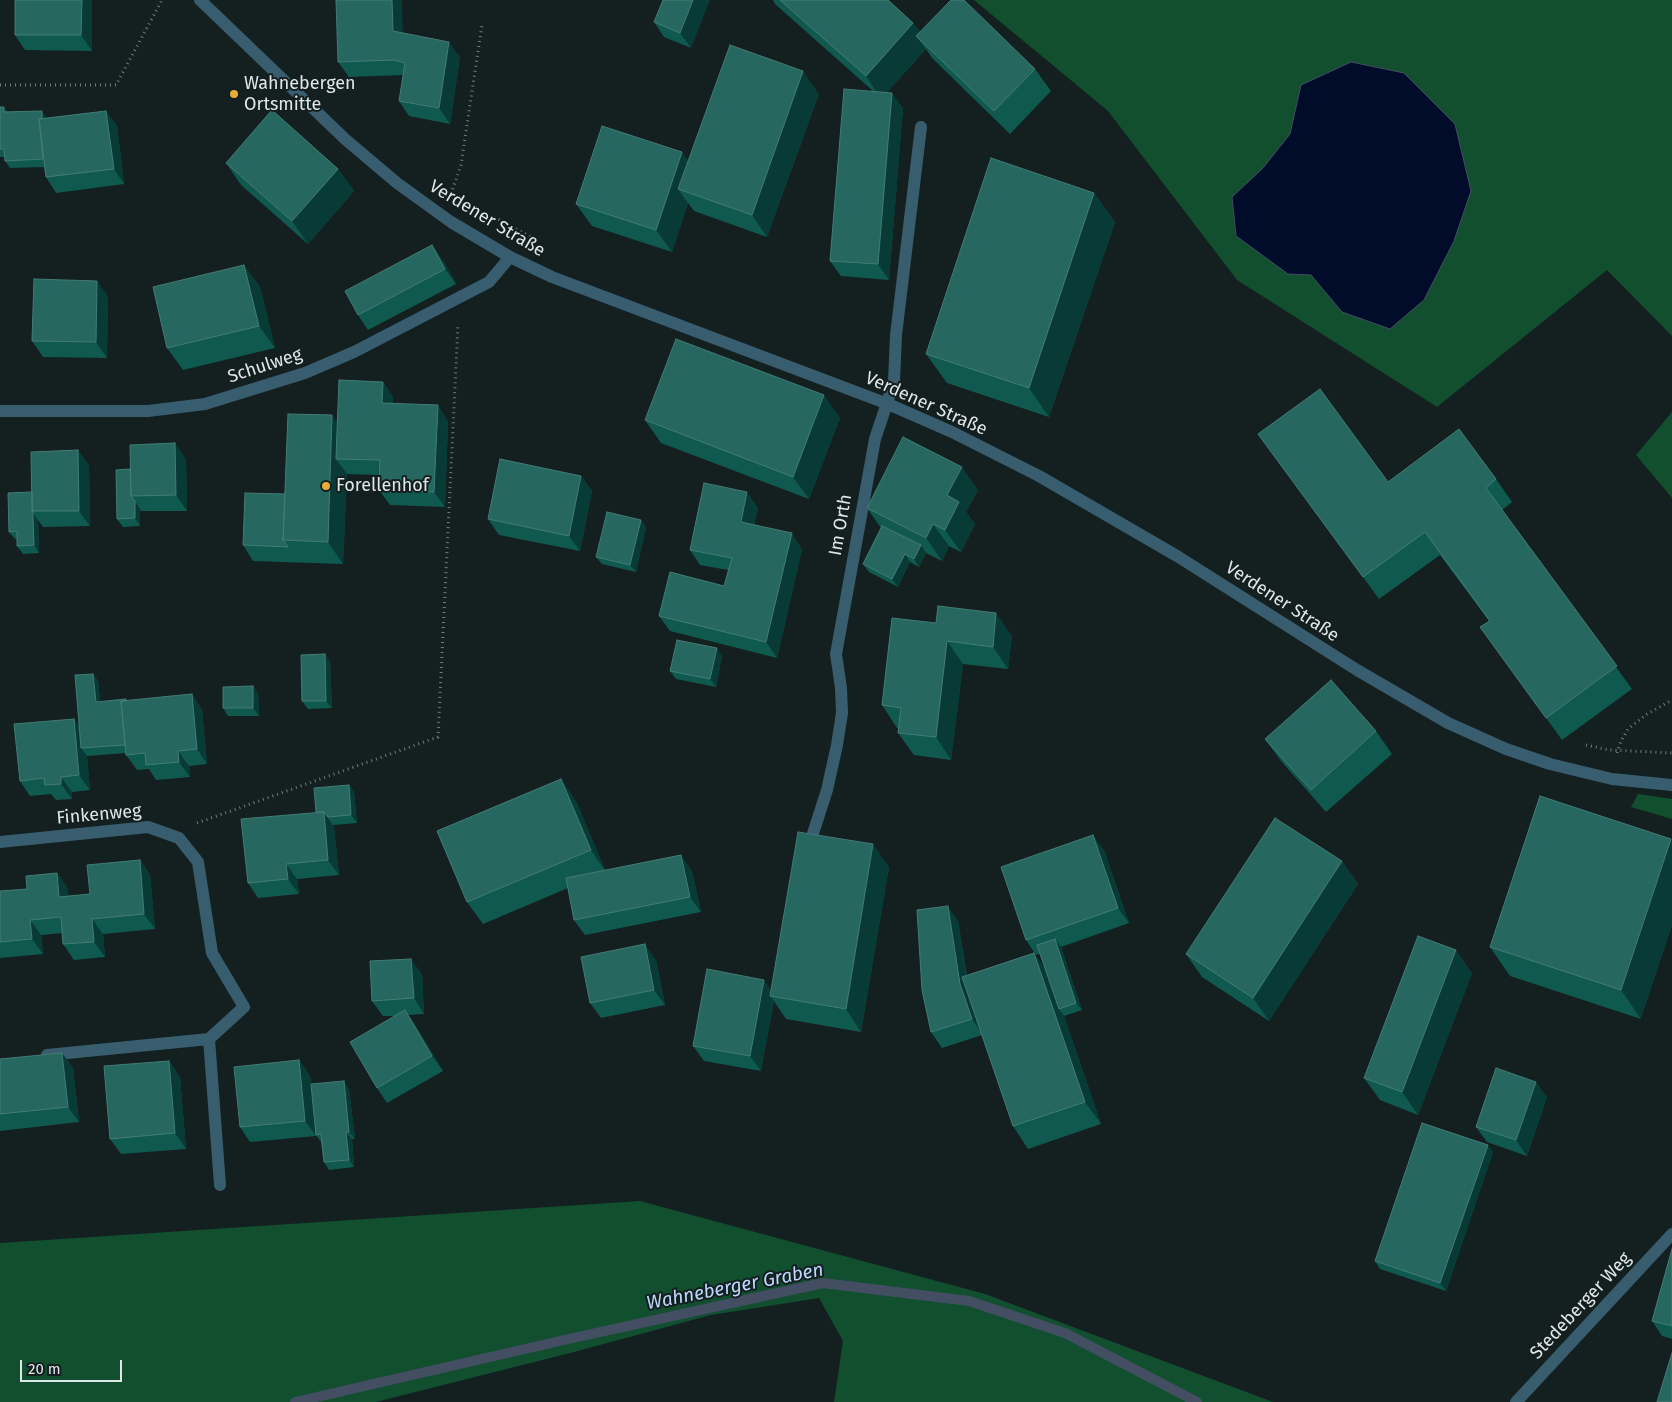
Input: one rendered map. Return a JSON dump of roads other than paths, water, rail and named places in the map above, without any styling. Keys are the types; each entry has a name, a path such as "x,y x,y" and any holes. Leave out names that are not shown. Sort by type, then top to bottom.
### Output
{"street":[{"name":"Verdener Straße","path":"200,0 345,139 397,183 451,222 510,257 552,277 888,404 952,432 1039,476 1177,556 1357,670 1448,723 1506,749 1550,764 1612,779 1672,785"},
{"name":"Im Orth","path":"807,852 827,790 837,745 842,713 842,688 836,654 875,439 894,382 896,335 921,127"},
{"name":"Schulweg","path":"0,411 148,411 205,404 306,372 354,352 489,282 510,257"},
{"name":"Finkenweg","path":"0,842 148,827 179,838 198,862 212,953 244,1006 209,1039"},
{"path":"37,1056 209,1039 220,1185"},
{"name":"Stedeberger Weg","path":"1516,1402 1672,1234"}],"water":[{"path":"1351,62 1404,73 1455,124 1471,191 1454,241 1424,300 1390,329 1342,312 1311,275 1288,274 1236,236 1232,197 1263,168 1290,134 1301,85"}],"waterway":[{"name":"Wahneberger Graben","path":"295,1402 823,1283 969,1301 1065,1333 1197,1402"}],"place":[{"name":"Wahnebergen Ortsmitte","path":"234,94"},
{"name":"Forellenhof","path":"326,486"}]}
